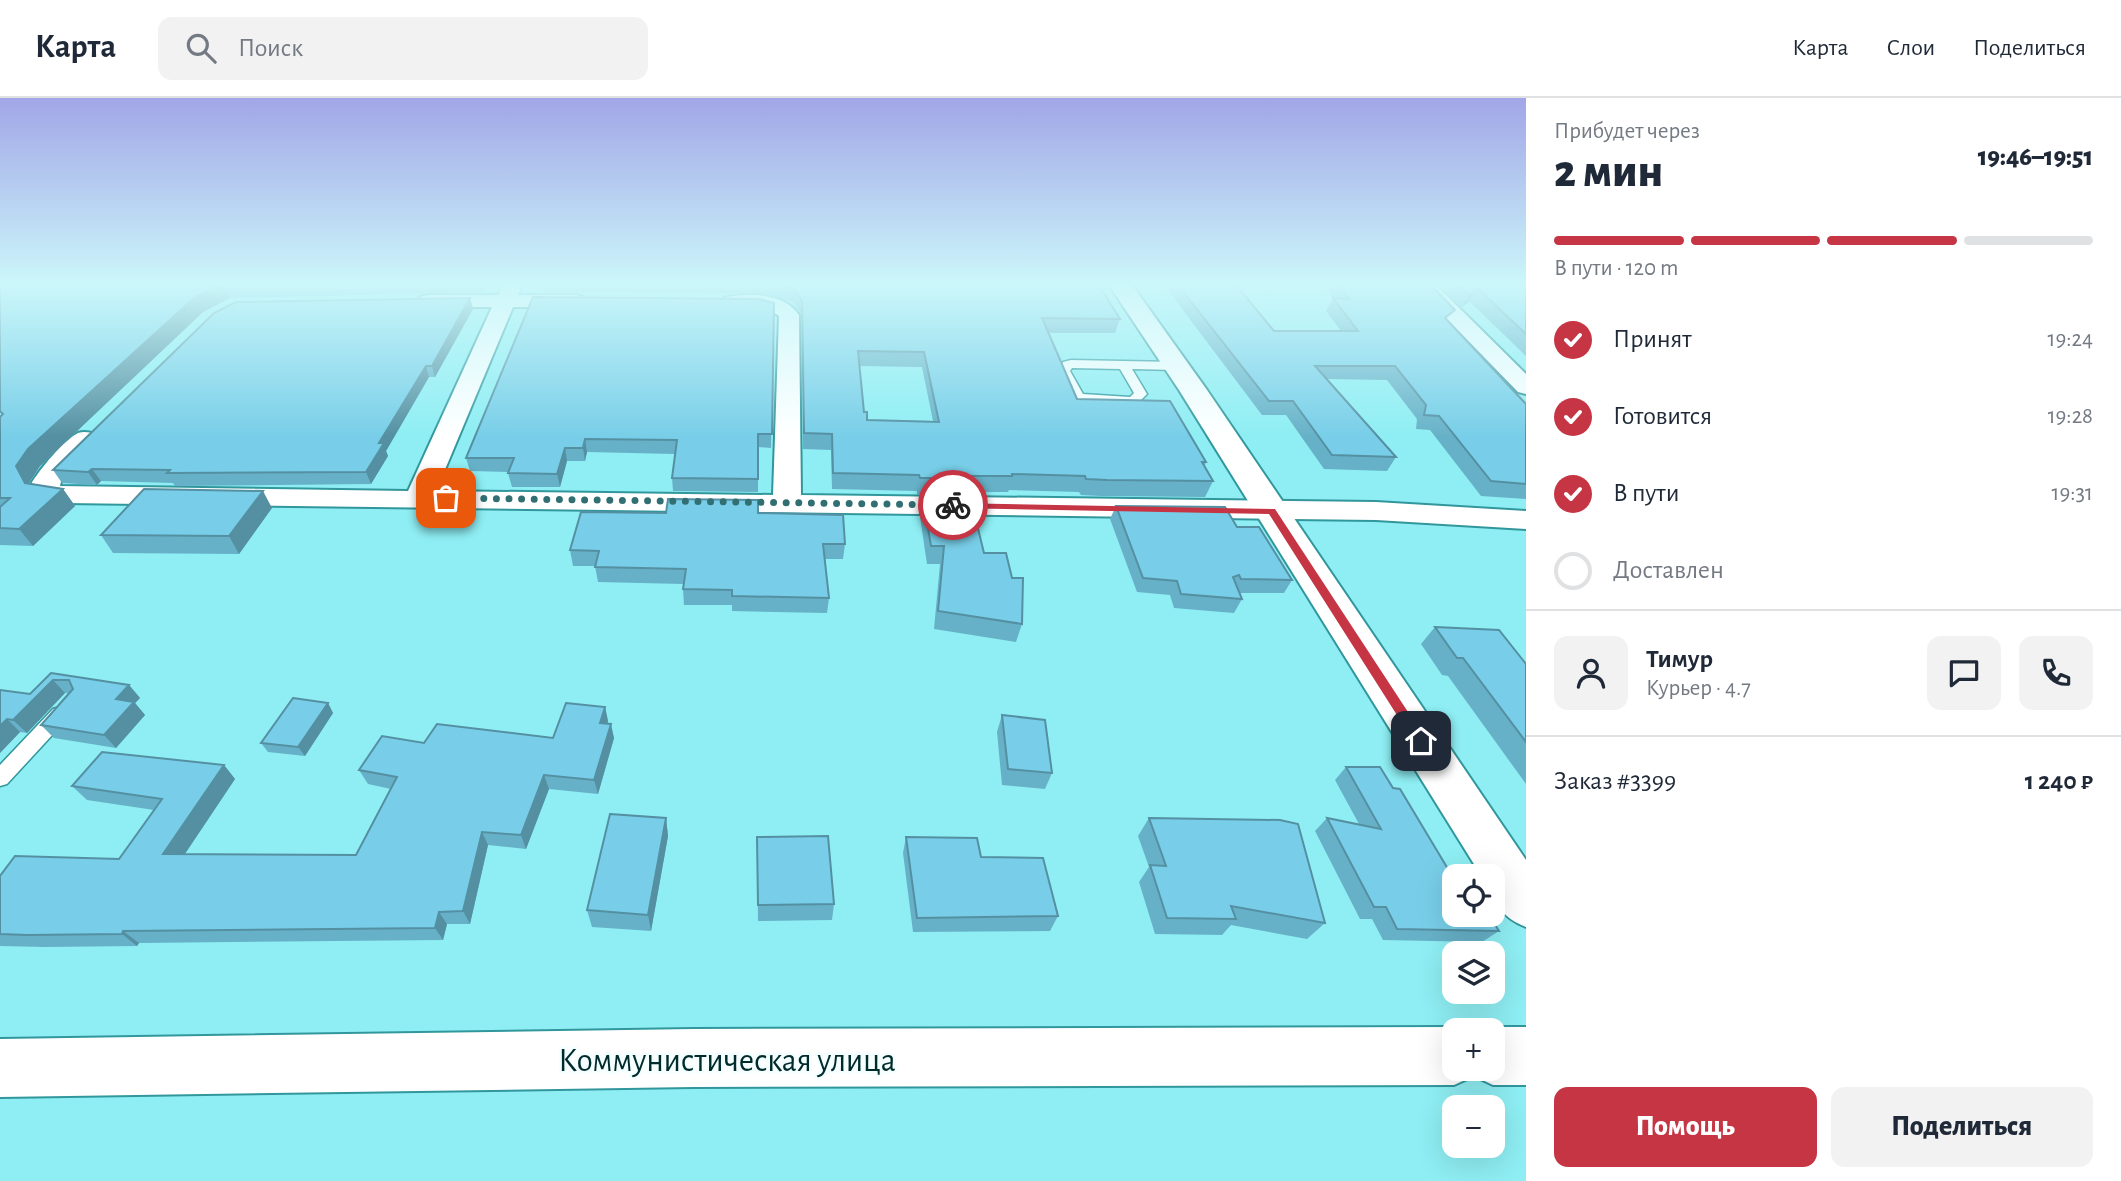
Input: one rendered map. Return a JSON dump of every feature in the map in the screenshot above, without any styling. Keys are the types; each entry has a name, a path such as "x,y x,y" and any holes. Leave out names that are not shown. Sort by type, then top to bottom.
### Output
{"main road":[{"path":"1155,336 1526,903"},
{"name":"Коммунистическая улица","path":"0,1068 693,1058 1442,1056"},
{"path":"1505,1056 1526,1056"}],"street":[{"path":"419,498 490,336"},
{"path":"787,502 789,336"},
{"path":"1475,336 1526,387"},
{"path":"101,424 51,473 44,484 50,492 65,495 1376,511 1526,520"}],"lane":[{"path":"1124,365 1141,394 1133,401 1078,397 1064,371 1066,365 1071,364 1124,365 1176,366"},
{"path":"0,778 73,701"}],"building":[{"path":"0,336 153,336 28,449 16,466 25,483 63,489 19,529 0,528 0,507 10,498 0,498 0,417 3,414 0,411"},
{"path":"191,336 449,336 432,366 426,366 379,443 384,443 366,472 167,473 170,470 53,470"},
{"path":"517,336 774,336 772,434 758,434 758,479 672,478 677,440 585,439 583,448 565,448 557,474 508,473 514,458 466,458"},
{"path":"803,336 1050,336 1077,399 1170,401 1206,462 1202,462 1213,481 1107,480 1086,479 1085,476 1012,474 920,478 919,475 833,473 832,434 804,433","holes":["858,351 924,352 939,422 867,420"]},
{"path":"1218,336 1462,336 1526,404 1526,484 1491,481 1439,416 1424,415 1426,405 1395,366 1315,366 1396,457 1332,455 1293,401 1269,401"},
{"path":"144,489 263,491 229,536 101,535"},
{"path":"668,499 758,500 758,513 843,515 845,544 823,544 829,598 732,596 732,590 683,589 686,569 595,567 599,551 570,550 581,512 666,513"},
{"path":"923,499 971,500 984,553 1006,553 1012,578 1023,578 1022,624 938,611 944,546 931,546"},
{"path":"1116,506 1225,507 1237,527 1259,527 1292,580 1241,579 1239,575 1233,577 1242,599 1181,594 1177,581 1143,578"},
{"path":"1435,627 1499,630 1526,664 1526,742 1463,658 1457,658"},
{"path":"51,673 129,685 116,699 134,702 104,735 41,725 73,689 69,680 53,680 13,720 7,719 0,726 0,690 30,694"},
{"path":"293,698 328,703 298,747 261,743"},
{"path":"566,703 605,707 600,723 611,724 594,780 544,775 521,835 482,832 463,911 439,912 435,928 0,934 0,876 15,856 119,859 162,799 72,786 102,752 224,765 163,854 356,855 397,777 359,770 382,736 424,743 437,724 553,738"},
{"path":"1002,715 1045,720 1052,773 1008,769"},
{"path":"1346,767 1380,767 1393,788 1400,789 1445,864 1442,864 1442,927 1496,927 1499,931 1397,929 1386,907 1374,907 1327,818 1381,829"},
{"path":"610,814 666,818 648,915 587,910"},
{"path":"1149,818 1280,820 1298,824 1325,923 1231,906 1236,919 1167,918 1150,865 1166,866"},
{"path":"828,836 834,904 758,905 757,837"},
{"path":"906,837 977,838 981,857 1043,858 1058,916 917,918"}],"way so far":[{"path":"446,498 953,505"}],"route":[{"path":"953,505 1272,511 1421,741"}]}
